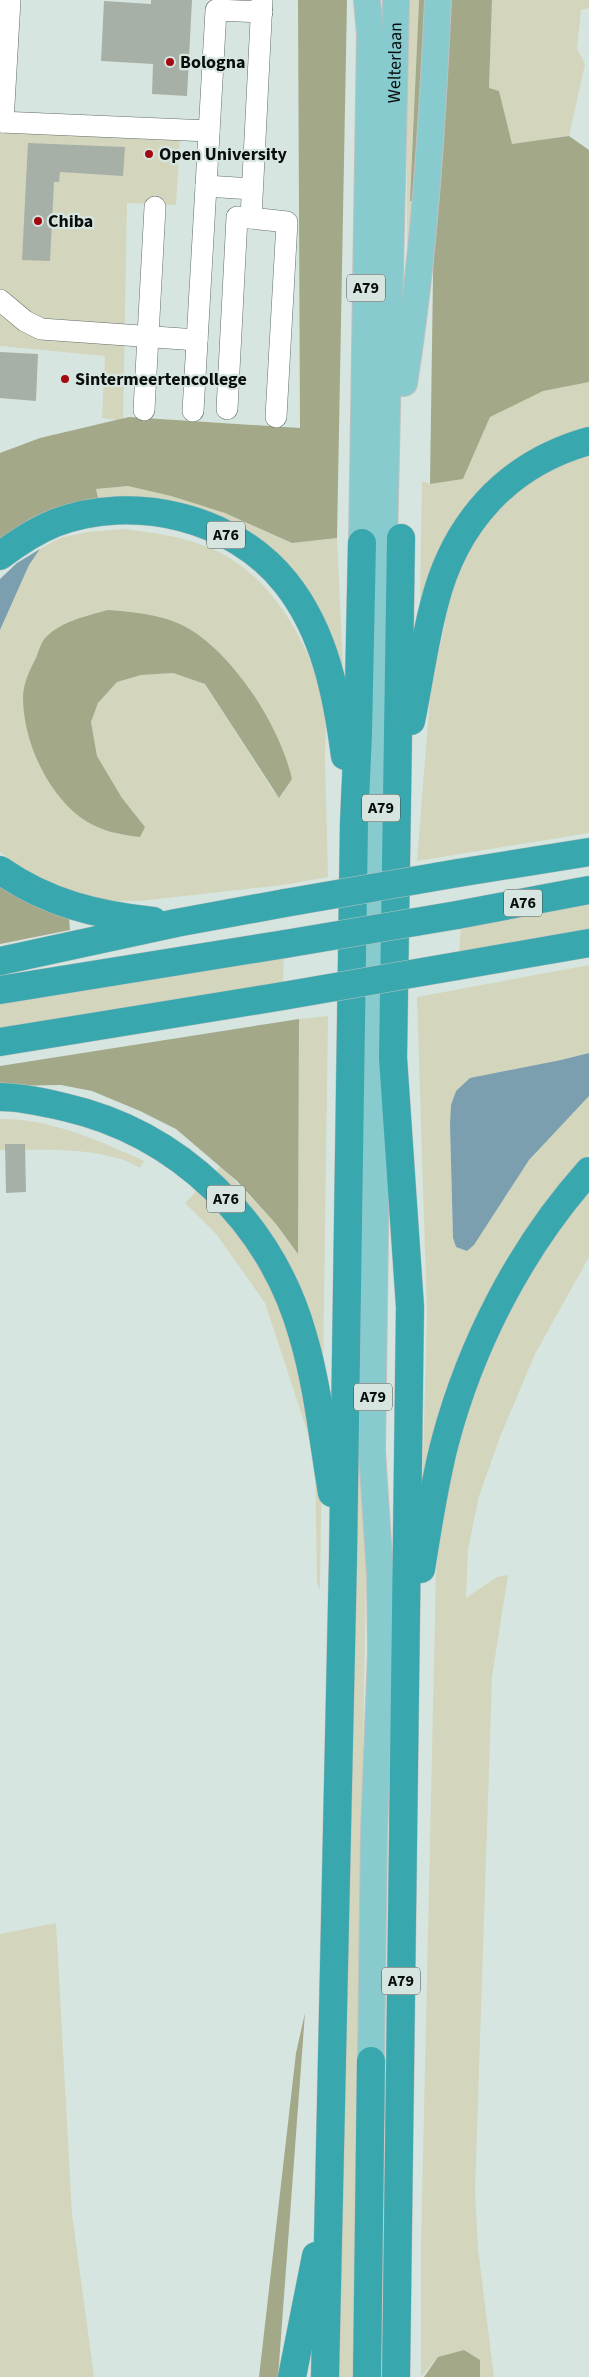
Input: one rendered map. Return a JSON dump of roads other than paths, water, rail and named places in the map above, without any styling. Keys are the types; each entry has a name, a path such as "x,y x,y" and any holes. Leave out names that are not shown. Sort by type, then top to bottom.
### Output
{"highway":[{"name":"A79","path":"397,779 434,603 444,572 461,537 482,508 511,478 545,457 589,442"},
{"name":"A76","path":"0,556 39,530 57,522 94,513 129,511 167,514 186,518 222,532 257,554 286,583 309,619 318,639 333,683 354,823"},
{"name":"A79","path":"396,2377 410,1307 393,1058 401,538"},
{"name":"A79","path":"324,2377 343,1558 354,823 362,542"},
{"name":"A76","path":"0,962 176,923 589,852"},
{"name":"A76","path":"0,870 30,889 60,902 114,917 176,923"},
{"name":"A76","path":"0,990 457,915 589,890"},
{"path":"0,1042 283,996 589,943"},
{"name":"A76","path":"0,1097 44,1102 83,1111 135,1130 193,1168 225,1198 251,1230 285,1288 303,1335 316,1391 343,1558"},
{"name":"A79","path":"405,1664 435,1485 445,1441 464,1384 498,1306 527,1256 553,1216 589,1171"},
{"name":"A79","path":"367,2377 371,2061"},
{"name":"A79","path":"292,2377 301,2320 329,2192"},
{"name":"A79","path":"397,2297 406,2377"}],"main road":[{"name":"Welterlaan","path":"362,542 369,0"},
{"name":"Welterlaan","path":"393,125 396,0"},
{"name":"A79","path":"404,383 416,309 434,82 438,0"},
{"name":"A79","path":"393,125 401,197 404,383 401,538"},
{"name":"A79","path":"371,2061 374,1833 381,1652 380,1574 372,1451 374,1258 384,534 393,125"}],"lane":[{"path":"10,0 1,122 209,132"},
{"path":"193,411 216,10 262,6 251,218"},
{"path":"206,186 252,189"},
{"path":"144,410 154,207"},
{"path":"227,409 237,218 287,222 276,417"},
{"path":"0,300 25,321 41,329 197,340"}],"water":[{"path":"40,549 29,565 0,630 0,579 17,563"},
{"path":"589,1053 589,1096 529,1160 474,1245 467,1251 456,1247 453,1238 450,1125 451,1105 456,1091 470,1078"}],"place":[{"name":"Bologna","path":"170,62"},
{"name":"Open University","path":"149,154"},
{"name":"Chiba","path":"38,221"},
{"name":"Sintermeertencollege","path":"65,379"}]}
